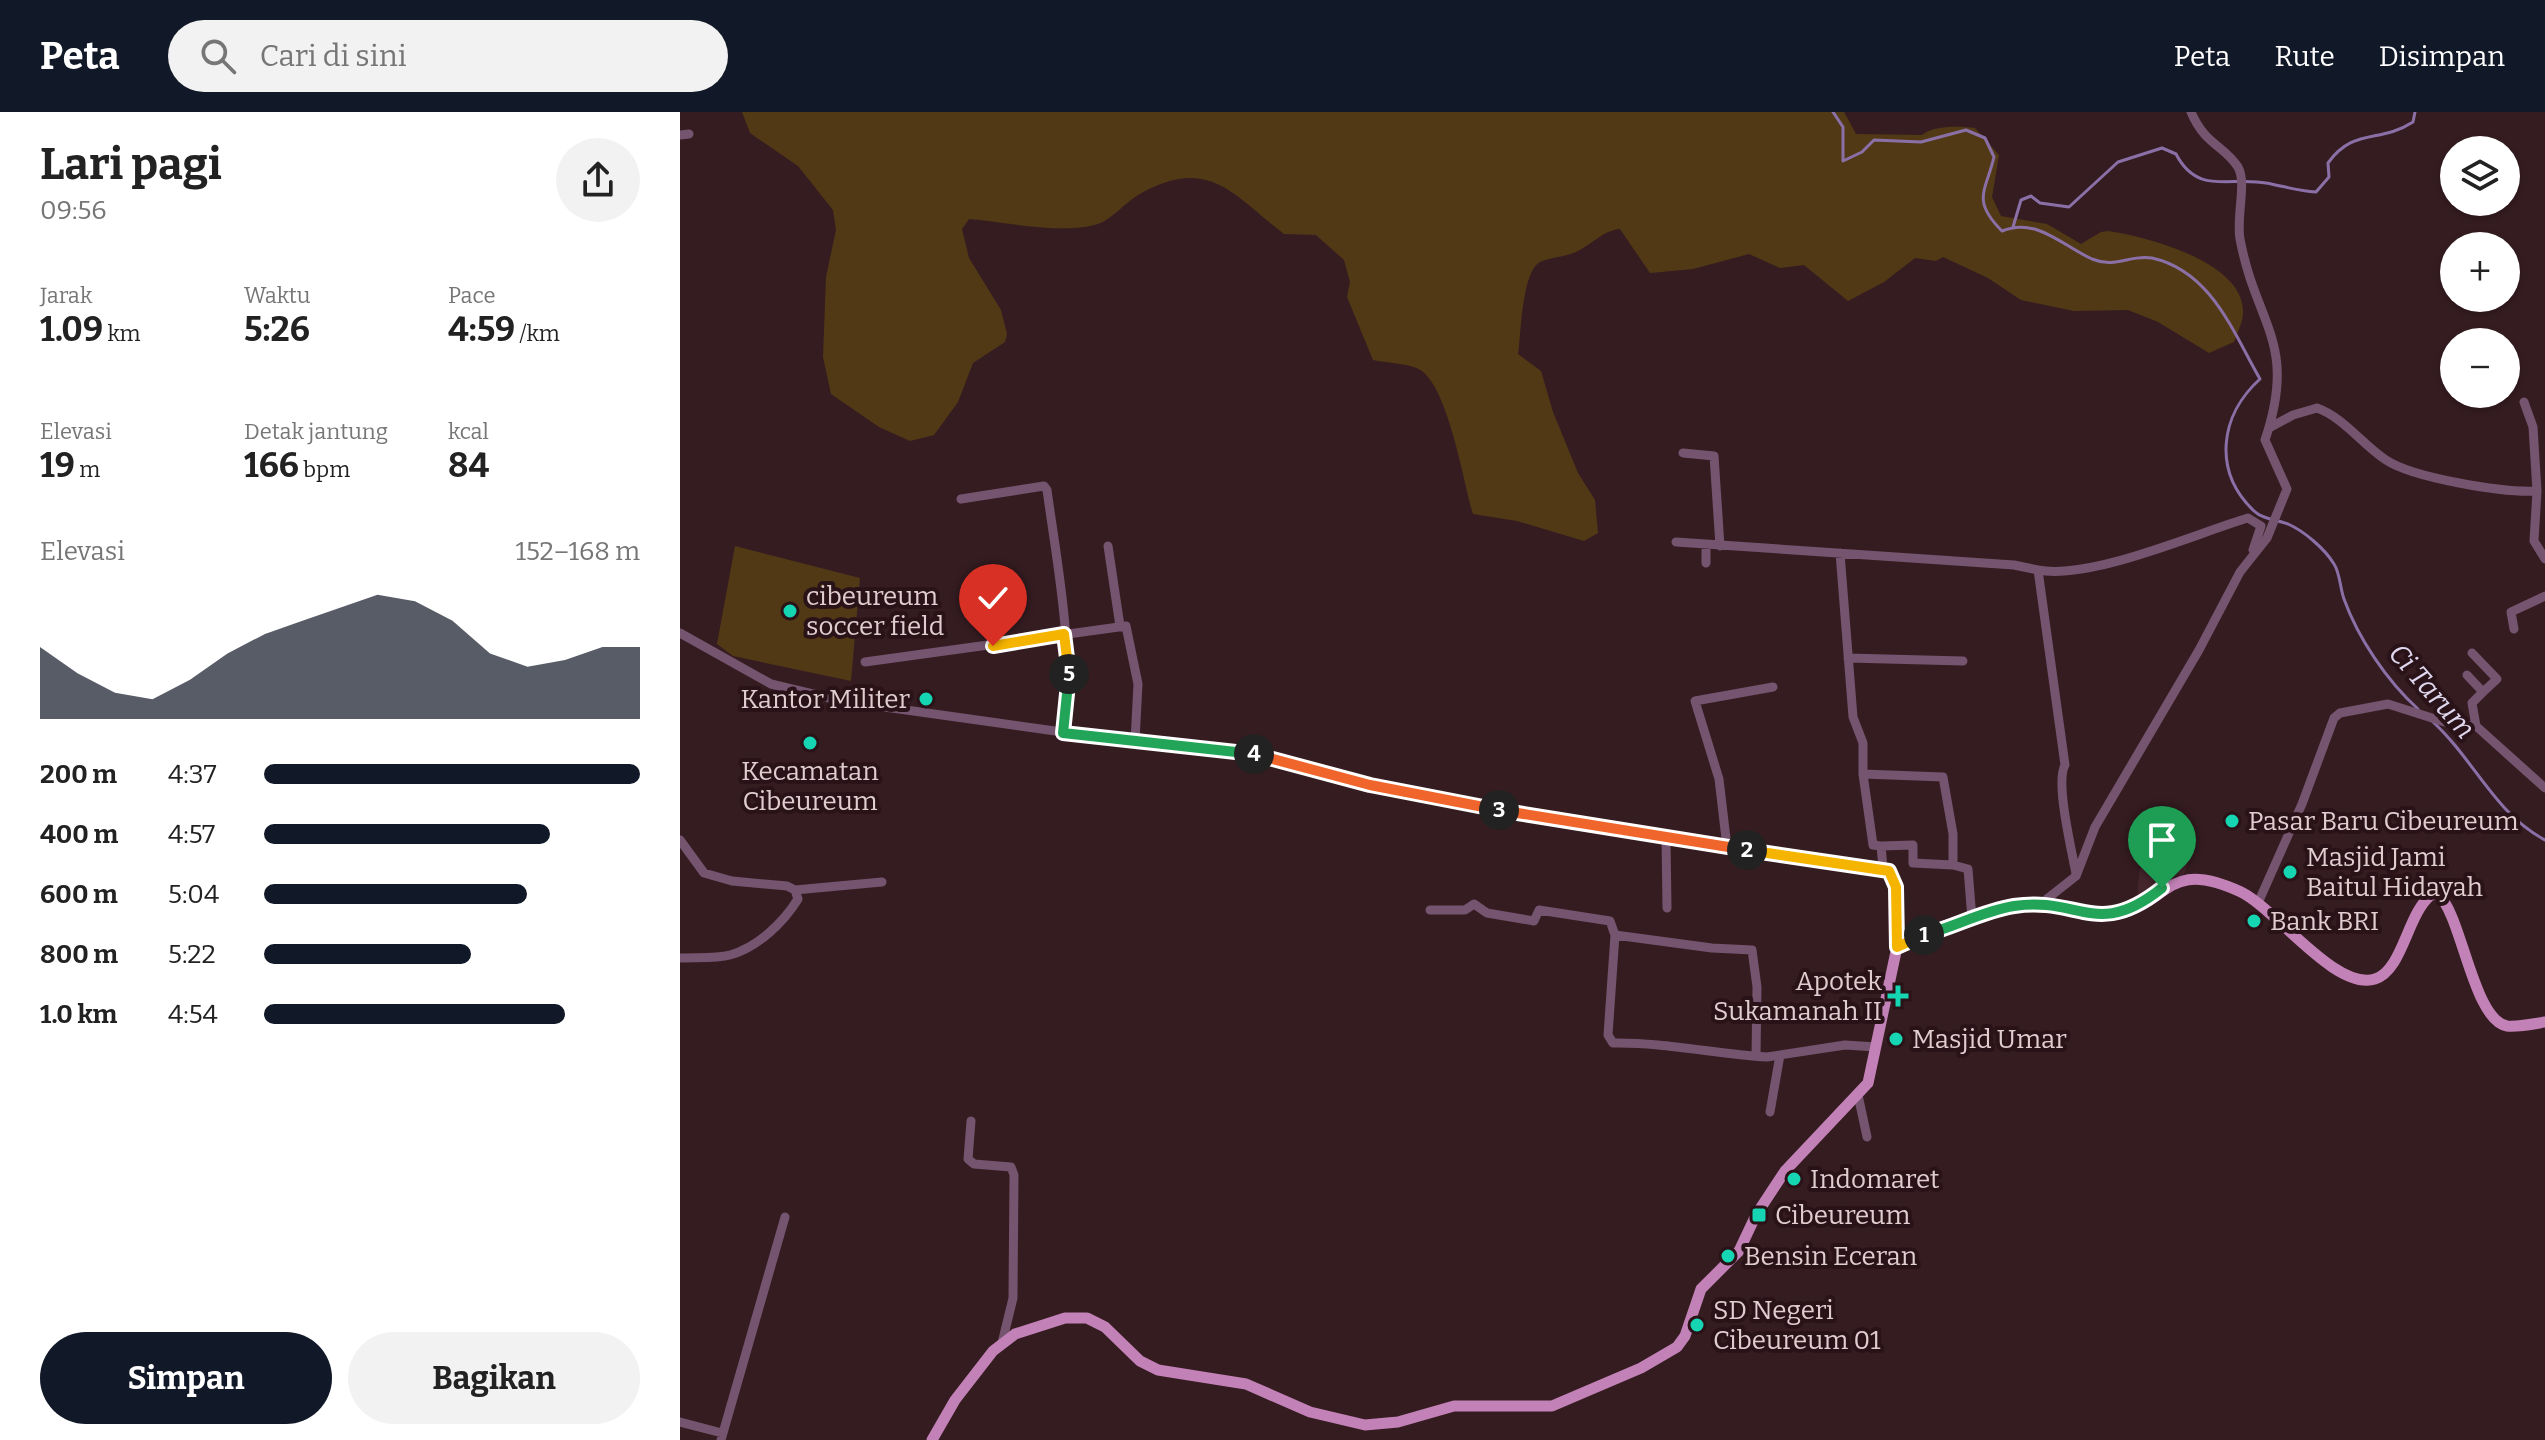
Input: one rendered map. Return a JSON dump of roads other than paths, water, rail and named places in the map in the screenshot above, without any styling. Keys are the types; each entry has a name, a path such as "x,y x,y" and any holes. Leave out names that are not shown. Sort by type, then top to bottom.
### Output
{"main road":[{"path":"932,1440 978,1367 1002,1343 1038,1325 1065,1318 1087,1318 1105,1327 1147,1365 1246,1384 1310,1412 1352,1424 1398,1422 1454,1406 1552,1406 1641,1368 1677,1347 1685,1336 1701,1289 1739,1251 1756,1215 1785,1171 1868,1083 1897,947 2014,906 2112,914 2134,909 2181,879 2209,881 2258,903 2317,955 2363,980 2374,979 2387,970 2419,907 2427,898 2438,894 2447,906 2469,968 2495,1019 2508,1026 2545,1022"}],"street":[{"path":"2038,906 2076,876 2095,827 2251,557 2267,538 2287,489 2266,446 2276,409 2278,357 2240,240 2237,208 2243,192 2241,177 2236,165 2203,135 2192,114"},
{"path":"2524,402 2533,427 2535,544 2545,559"},
{"path":"2269,428 2309,408 2317,408 2330,414 2390,463 2410,471 2535,496 2545,501"},
{"path":"1683,453 1714,456 1720,546"},
{"path":"961,499 1046,488 1062,592 1069,683 1063,733"},
{"path":"1676,542 2014,565 2060,573 2248,518 2259,521 2261,526 2251,557"},
{"path":"1108,546 1120,626"},
{"path":"1706,546 1706,563"},
{"path":"1840,553 1853,717 1863,743 1863,774 1873,845 1913,845 1913,863 1968,869 1972,919"},
{"path":"2038,570 2065,766 2061,772 2062,787 2076,876"},
{"path":"2514,629 2511,612 2545,596"},
{"path":"865,662 1120,626 1129,629 1138,684 1135,741"},
{"path":"680,633 788,690 842,701 1063,733 1232,750 1370,785 1666,838 1883,868 1892,874 1896,887 1897,947"},
{"path":"2472,653 2497,679 2472,705 2476,726 2545,788"},
{"path":"1848,658 1963,661"},
{"path":"2467,675 2483,692"},
{"path":"1727,847 1719,779 1695,701 1773,687"},
{"path":"2258,903 2334,718 2340,713 2373,707 2399,707 2454,725 2476,726"},
{"path":"1863,774 1943,777 1953,834 1953,865"},
{"path":"1666,838 1667,908"},
{"path":"680,840 704,873 795,890 882,882"},
{"path":"1881,846 1883,868"},
{"path":"680,958 728,956 743,950 790,913 798,899 795,890"},
{"path":"1430,910 1467,910 1474,904 1486,913 1534,921 1539,910 1610,921 1615,935 1610,1041 1756,1056 1845,1045 1876,1047"},
{"path":"1615,935 1752,950 1757,987 1756,1056"},
{"path":"1770,1112 1780,1055"},
{"path":"1858,1095 1867,1137"},
{"path":"971,1121 968,1159 974,1164 1011,1167 1014,1175 1013,1298 1002,1343"},
{"path":"680,1422 721,1437 785,1217"}],"waterway":[{"name":"Ci Tarum","path":"1833,112 1843,127 1843,161 1862,152 1874,140 1921,142 1966,130 1985,138 1994,157 1983,195 1984,203 1992,220 2002,231 2015,228 2038,230 2101,262 2152,258 2172,265 2205,290 2230,323 2260,379 2236,409 2229,426 2226,444 2232,479 2257,514 2294,527 2314,541 2330,558 2338,572 2350,614 2365,644 2395,685 2418,709"},
{"path":"2013,227 2021,200 2031,196 2040,203 2069,207 2118,162 2162,148 2176,154 2185,167 2205,180 2253,181 2316,192 2329,177 2328,163 2347,144 2401,129 2413,122 2415,112"},
{"name":"Ci Tarum","path":"2433,722 2512,816 2545,840"}],"place":[{"name":"cibeureum soccer field","path":"790,611"},
{"name":"Kantor Militer","path":"926,699"},
{"name":"Kecamatan Cibeureum","path":"810,743"},
{"name":"Pasar Baru Cibeureum","path":"2232,821"},
{"name":"Masjid Jami Baitul Hidayah","path":"2290,872"},
{"name":"Bank BRI","path":"2254,921"},
{"name":"Apotek Sukamanah II","path":"1898,996"},
{"name":"Masjid Umar","path":"1896,1039"},
{"name":"Indomaret","path":"1794,1179"},
{"name":"Cibeureum","path":"1759,1215"},
{"name":"Bensin Eceran","path":"1728,1256"},
{"name":"SD Negeri Cibeureum 01","path":"1697,1325"}]}
